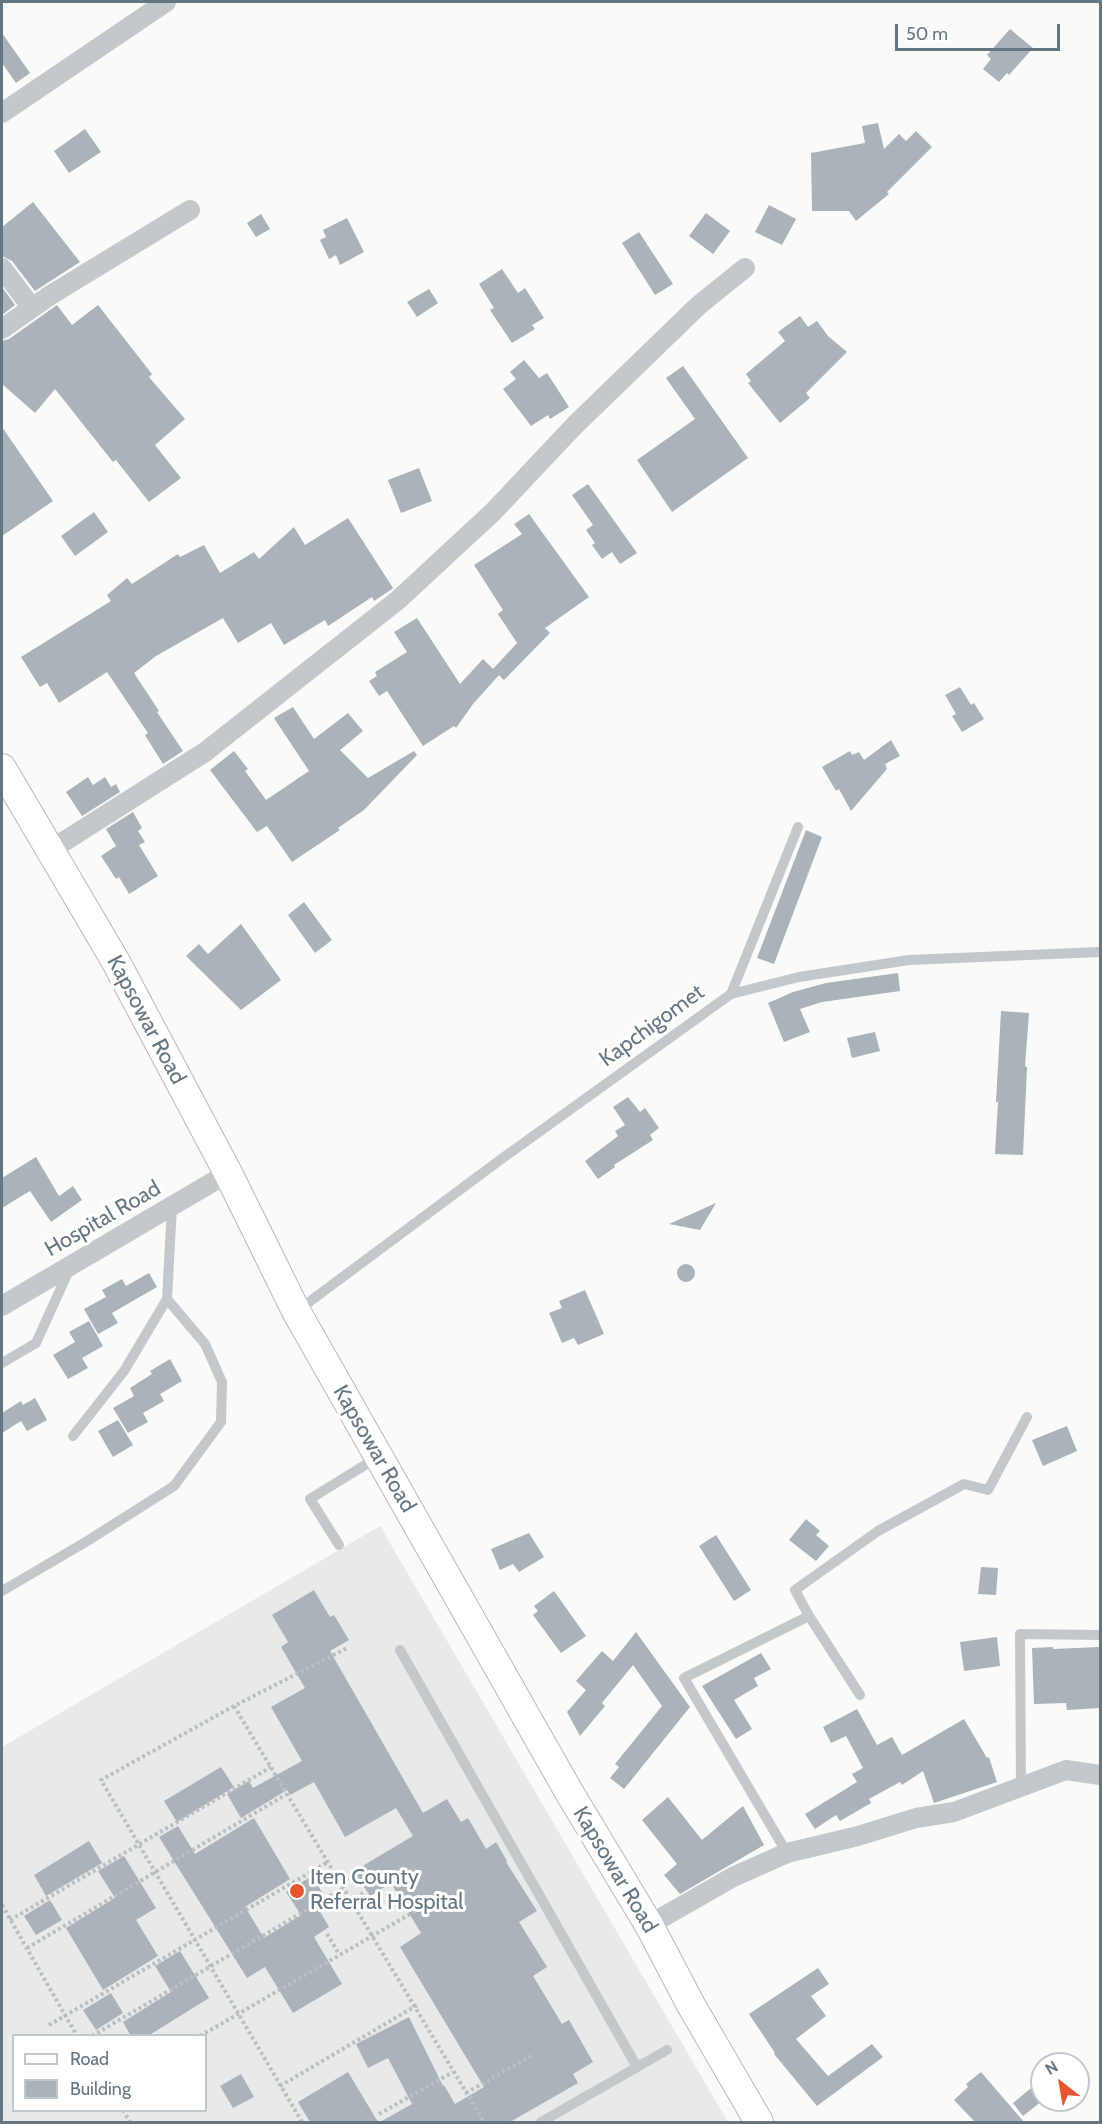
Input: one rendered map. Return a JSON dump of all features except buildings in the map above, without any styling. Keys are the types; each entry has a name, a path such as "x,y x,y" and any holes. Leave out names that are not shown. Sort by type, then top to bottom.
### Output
{"main road":[{"name":"Kapsowar Road","path":"2,768 116,962 228,1173 296,1311 569,1792 649,1925 691,2005 759,2122"}],"street":[{"path":"2,113 166,2"},
{"path":"2,329 190,210"},
{"path":"2,268 32,308"},
{"path":"49,851 205,752 398,600 493,512 575,424 699,305 745,268"},
{"name":"Hospital Road","path":"2,1306 228,1173"},
{"path":"649,1925 733,1877 787,1853 858,1836 916,1818 954,1812 1066,1770 1101,1774"}],"lane":[{"path":"731,994 798,826"},
{"name":"Kapchigomet","path":"296,1311 500,1160 731,994 800,977 909,960 1101,952"},
{"path":"73,1436 124,1371 167,1299 172,1206"},
{"path":"2,1363 36,1343 73,1263"},
{"path":"2,1591 89,1540 174,1486 221,1422 222,1382 205,1344 167,1299"},
{"path":"860,1695 795,1590 878,1532 963,1484 988,1490 1027,1417"},
{"path":"339,1545 310,1499 378,1457"},
{"path":"787,1853 684,1678 809,1616"},
{"path":"1021,1787 1020,1635 1101,1635"},
{"path":"400,1650 637,2067"},
{"path":"542,2122 667,2050"}],"path":[{"path":"302,2122 101,1780 234,1706 347,1648"},
{"path":"234,1706 371,1935 417,2005 453,2072 484,2122"},
{"path":"10,1920 271,1767"},
{"path":"27,1948 287,1794"},
{"path":"49,2025 328,1862"},
{"path":"340,1882 353,1875"},
{"path":"95,2034 344,1888"},
{"path":"351,1901 363,1893"},
{"path":"203,2034 443,1895"},
{"path":"2,1905 76,2034"},
{"path":"327,1934 339,1954"},
{"path":"280,2086 417,2005"},
{"path":"466,2093 531,2056"},
{"path":"379,2114 453,2072"}],"shaded area":[{"name":"Iten County Referral Hospital","path":"380,1526 728,2122 2,2122 2,1747"}],"place":[{"name":"Iten County Referral Hospital","path":"297,1891"}]}
